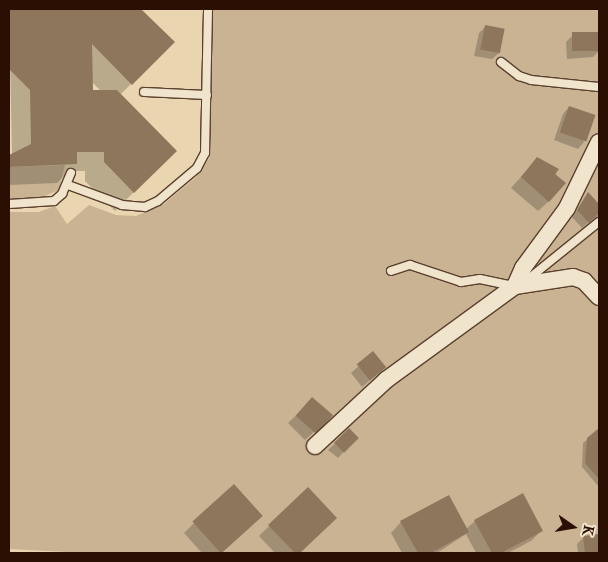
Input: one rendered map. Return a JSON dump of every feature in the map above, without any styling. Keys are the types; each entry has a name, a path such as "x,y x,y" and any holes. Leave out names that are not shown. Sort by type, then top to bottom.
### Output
{"street":[{"path":"515,286 523,268 567,208 599,142"},
{"path":"315,446 386,380 515,286 573,277 584,281 599,297"}],"lane":[{"path":"68,184 122,205 145,207 158,201 202,161 205,153 208,9"},
{"path":"501,62 519,76 531,80 599,86"},
{"path":"144,92 207,95"},
{"path":"9,204 54,201 68,184 71,173"},
{"path":"391,271 410,265 461,282 480,279 515,286 534,276 599,222"}],"shaded area":[{"path":"213,9 599,9 599,550 596,553 86,553 9,549 9,212 39,212 55,206 67,224 89,205 116,215 136,216 164,204 196,177 210,157"},
{"path":"65,165 59,190 38,199 9,199 9,167"}],"building":[{"path":"9,9 141,9 175,42 132,85 92,44 93,90 117,90 177,151 134,193 104,162 104,152 77,152 77,164 9,167 9,155 31,144 30,90 9,69"},
{"path":"485,25 505,29 500,53 480,50"},
{"path":"572,32 599,32 599,51 572,51"},
{"path":"569,106 595,115 586,142 560,132"},
{"path":"537,157 559,169 555,174 566,183 549,202 521,177"},
{"path":"588,192 599,204 599,213 589,223 577,210"},
{"path":"373,351 386,367 370,381 357,364"},
{"path":"312,397 333,415 317,434 296,416"},
{"path":"349,428 359,438 344,453 334,443"},
{"path":"599,428 599,479 585,463 587,438"},
{"path":"234,484 263,516 222,553 192,521"},
{"path":"308,487 337,518 300,553 295,553 268,525"},
{"path":"523,493 543,531 501,553 492,553 474,520"},
{"path":"449,495 469,532 431,553 418,553 400,521"},
{"path":"599,534 599,553 585,553 583,536"}]}
